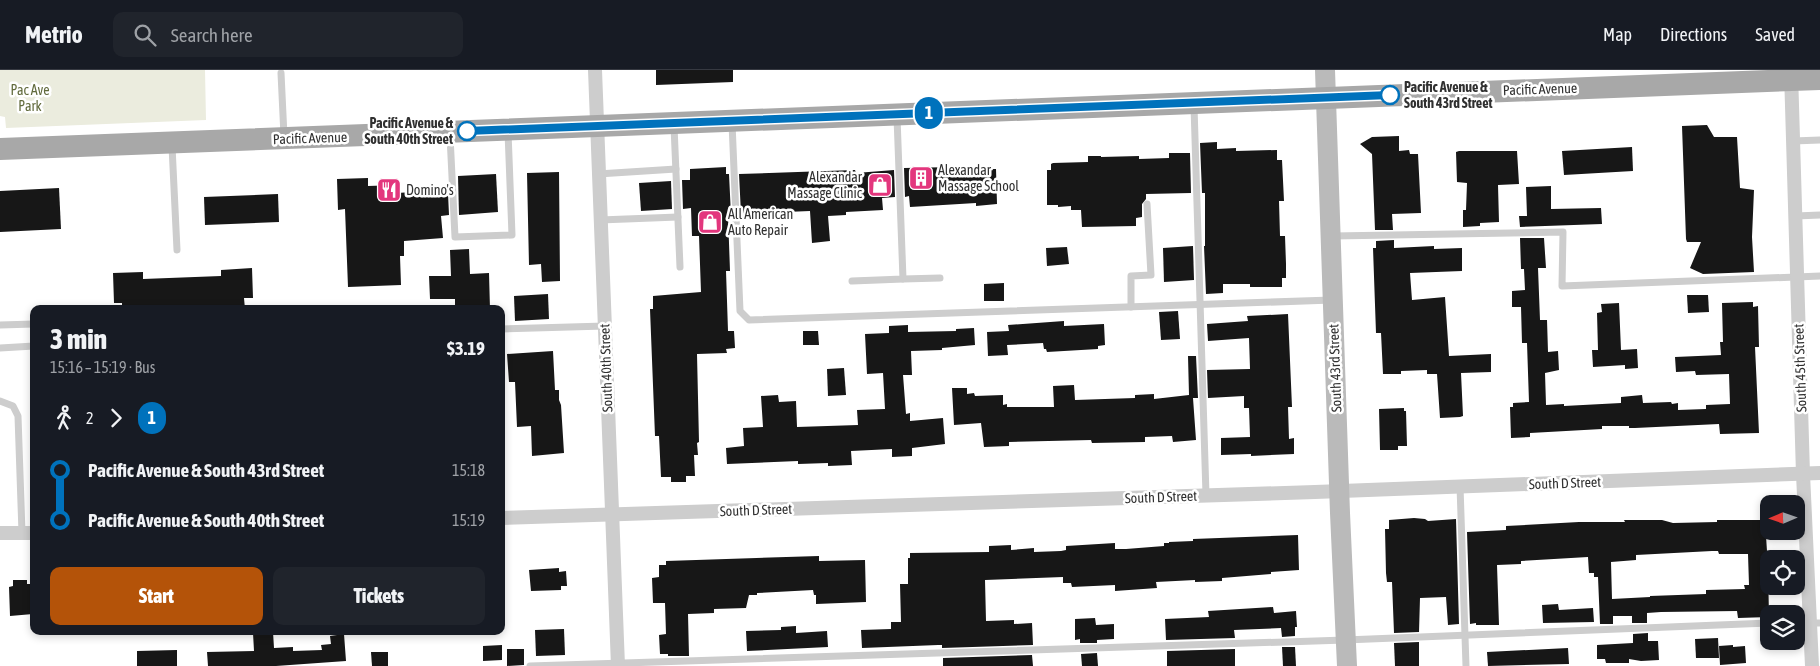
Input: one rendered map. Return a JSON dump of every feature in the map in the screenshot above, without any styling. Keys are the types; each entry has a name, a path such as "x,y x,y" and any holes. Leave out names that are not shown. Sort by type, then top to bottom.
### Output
{"main road":[{"name":"Pacific Avenue","path":"0,149 1326,98 1791,75 1820,79"}],"street":[{"name":"South 40th Street","path":"595,70 618,664"},
{"name":"South 43rd Street","path":"1325,70 1339,491 1347,666"},
{"name":"South 45th Street","path":"1791,75 1803,474 1812,666"},
{"name":"South D Street","path":"505,518 1820,474"},
{"path":"0,534 28,533"}],"lane":[{"path":"282,73 284,139"},
{"path":"1194,103 1206,495"},
{"path":"897,114 903,278"},
{"path":"732,120 740,312 749,320 1332,300"},
{"path":"674,123 680,267"},
{"path":"450,132 455,237 512,235 508,129"},
{"path":"1793,141 1820,140"},
{"path":"172,143 177,250"},
{"path":"598,174 676,169"},
{"path":"1131,307 1131,276 1151,275 1148,204"},
{"path":"1796,216 1820,215"},
{"path":"600,220 678,217"},
{"path":"1330,236 1563,232 1562,286 1820,276"},
{"path":"852,281 940,278"},
{"path":"0,325 30,324"},
{"path":"505,329 605,326"},
{"path":"0,348 30,346"},
{"path":"0,402 13,406 18,416 28,533"},
{"path":"1460,486 1466,666"},
{"path":"530,666 1345,640 1760,624"}],"green space":[{"name":"Pac Ave Park","path":"0,70 205,70 206,120 6,128 5,117 0,116"}],"building":[{"path":"656,70 733,70 733,82 656,85"},
{"path":"1707,125 1714,137 1737,137 1740,188 1754,190 1752,237 1754,272 1703,274 1690,268 1701,242 1687,242 1686,239 1682,126"},
{"path":"1399,136 1399,151 1409,150 1410,154 1418,154 1421,213 1392,214 1393,230 1375,230 1372,154 1360,144 1372,137"},
{"path":"1217,142 1217,149 1236,148 1236,151 1277,150 1277,160 1282,160 1284,201 1279,201 1280,236 1285,236 1286,278 1282,278 1282,287 1250,287 1250,284 1223,284 1223,293 1206,294 1204,246 1205,193 1202,193 1200,143"},
{"path":"1632,147 1633,171 1564,175 1562,151"},
{"path":"1517,151 1519,184 1498,185 1499,222 1480,223 1480,226 1463,227 1463,210 1466,210 1467,183 1457,182 1456,152"},
{"path":"1169,153 1190,153 1191,193 1146,194 1146,199 1142,204 1142,217 1136,218 1136,226 1082,227 1081,210 1071,210 1071,206 1058,207 1058,205 1047,205 1047,170 1051,170 1051,164 1053,163 1088,162 1088,156 1139,156 1139,159 1169,158"},
{"path":"726,167 726,174 729,174 731,215 728,215 730,271 726,271 728,331 734,331 735,348 726,349 727,353 697,354 699,442 697,443 698,455 694,455 695,476 686,476 686,482 671,482 671,477 661,477 659,436 655,436 650,309 653,309 653,296 701,292 699,236 692,236 691,208 683,209 682,180 690,180 690,169"},
{"path":"954,167 954,169 996,169 997,204 976,206 976,203 910,207 909,196 905,197 904,168"},
{"path":"855,170 856,173 894,170 895,197 882,198 883,210 846,212 846,215 828,216 830,241 812,243 810,211 741,214 739,174"},
{"path":"559,172 560,281 542,282 541,264 529,265 527,173"},
{"path":"496,174 498,212 459,215 458,176"},
{"path":"368,178 368,186 397,185 397,193 428,191 429,195 448,193 449,215 441,216 443,238 404,241 404,256 400,256 401,285 348,287 345,209 338,210 337,179"},
{"path":"671,181 672,209 641,211 639,183"},
{"path":"1551,186 1551,209 1601,208 1602,224 1520,227 1519,216 1527,216 1526,187"},
{"path":"59,188 61,229 0,232 0,191"},
{"path":"278,194 279,222 205,225 204,197"},
{"path":"1520,238 1544,238 1546,268 1538,268 1540,320 1547,320 1548,352 1558,351 1559,370 1545,373 1546,405 1621,403 1621,397 1642,395 1643,403 1678,403 1678,410 1706,409 1706,405 1730,404 1729,374 1696,375 1695,371 1676,372 1675,357 1721,355 1720,342 1723,342 1722,303 1753,302 1753,307 1758,306 1759,347 1755,347 1759,433 1720,434 1719,424 1635,428 1629,428 1629,426 1602,426 1602,429 1530,433 1530,437 1511,438 1510,407 1513,407 1513,403 1529,402 1527,343 1522,343 1521,307 1512,307 1512,291 1525,290 1524,269 1521,269"},
{"path":"1394,240 1394,248 1434,246 1434,249 1462,248 1462,271 1410,273 1412,300 1445,297 1449,356 1491,354 1491,372 1461,373 1463,416 1440,418 1437,374 1427,374 1427,370 1401,371 1401,374 1383,374 1381,333 1376,333 1373,248 1376,248 1376,241"},
{"path":"1193,246 1194,280 1164,282 1163,248"},
{"path":"1067,247 1069,264 1047,266 1046,248"},
{"path":"469,249 470,274 489,273 490,305 455,305 455,299 430,299 429,276 451,276 450,250"},
{"path":"252,268 253,298 244,298 245,305 122,305 122,303 114,303 113,273 143,272 143,279 221,276 221,270"},
{"path":"1004,283 1004,301 984,301 984,284"},
{"path":"548,294 549,319 515,321 514,296"},
{"path":"1687,295 1708,295 1709,312 1688,313"},
{"path":"1619,303 1621,350 1637,349 1638,368 1625,369 1625,365 1593,367 1592,350 1598,350 1597,313 1602,312 1601,304"},
{"path":"1178,311 1180,339 1161,340 1159,312"},
{"path":"1288,314 1292,407 1288,407 1289,439 1294,438 1294,454 1221,455 1221,438 1250,437 1249,408 1244,408 1244,396 1208,398 1207,370 1250,369 1249,338 1208,341 1207,324 1248,321 1247,316"},
{"path":"1064,321 1064,326 1104,324 1105,345 1098,346 1098,349 1047,352 1044,349 1043,343 1007,345 1008,355 988,356 987,332 1009,331 1008,325"},
{"path":"908,325 908,332 956,331 956,329 974,328 975,345 942,348 942,350 911,351 912,375 903,375 906,414 910,413 910,421 943,418 945,444 912,448 912,456 892,457 892,449 851,451 852,465 828,466 828,463 798,464 798,461 727,464 726,448 744,446 743,428 763,427 761,396 778,395 779,402 796,401 797,427 858,425 857,410 885,409 883,373 867,374 865,334 889,333 889,326"},
{"path":"803,331 818,331 819,345 803,345"},
{"path":"553,351 555,390 559,390 564,453 532,456 531,426 517,427 515,382 509,382 507,354"},
{"path":"1188,356 1196,356 1198,398 1193,398 1196,440 1173,442 1172,436 1145,437 1145,442 1092,443 1091,440 1009,442 1009,446 984,447 981,423 954,425 952,388 967,388 967,394 974,393 975,396 1003,395 1003,405 1007,404 1007,407 1054,407 1053,386 1074,385 1075,400 1135,398 1135,395 1154,394 1154,399 1189,395"},
{"path":"844,368 846,395 828,396 827,369"},
{"path":"1404,408 1404,411 1406,411 1407,446 1398,446 1398,450 1380,450 1379,409"},
{"path":"1414,518 1428,521 1456,519 1459,624 1448,625 1446,597 1420,598 1419,632 1394,633 1392,582 1387,582 1386,573 1385,529 1389,529 1389,520"},
{"path":"1662,520 1673,523 1760,520 1760,540 1766,540 1767,550 1760,550 1760,595 1769,595 1769,605 1760,605 1760,617 1738,618 1737,611 1661,612 1647,613 1647,623 1632,623 1632,616 1613,616 1613,624 1600,624 1598,577 1594,577 1594,573 1589,573 1588,557 1521,561 1521,564 1497,565 1499,625 1470,624 1467,532 1506,530 1506,526","holes":["1718,551 1719,554 1748,554 1749,585 1744,585 1745,589 1706,590 1706,594 1612,599 1611,562 1636,560 1636,555"]},
{"path":"1298,535 1299,570 1222,578 1222,581 1156,582 1157,588 1115,591 1115,585 1072,587 1071,583 1063,583 1063,577 985,580 986,621 1014,620 1014,624 1032,623 1033,645 942,648 942,645 938,645 862,648 861,630 891,629 891,622 901,622 900,584 908,584 908,558 910,558 910,553 989,552 989,546 1011,545 1011,550 1034,548 1034,552 1061,551 1066,550 1066,546 1115,543 1115,549 1126,549 1164,546 1164,543 1193,541 1193,539"},
{"path":"819,556 819,561 865,560 866,602 816,604 816,595 814,595 813,590 749,595 746,608 714,609 714,613 688,614 689,656 660,654 659,635 666,634 665,603 653,603 652,578 659,577 659,565 666,565 666,561"},
{"path":"559,568 559,572 566,571 567,586 561,586 561,590 531,591 529,570"},
{"path":"13,580 27,580 27,584 30,584 30,614 10,616 9,587 13,586"},
{"path":"1558,604 1559,610 1593,608 1594,622 1543,623 1542,605"},
{"path":"1273,607 1274,613 1296,611 1297,627 1295,627 1295,636 1282,637 1281,628 1234,630 1235,638 1166,640 1165,619 1209,617 1208,611"},
{"path":"1095,618 1096,625 1114,624 1114,639 1097,640 1097,643 1080,643 1080,639 1075,640 1075,619"},
{"path":"796,626 796,633 827,631 828,647 747,651 746,631 781,630 781,627"},
{"path":"564,629 565,655 536,656 535,630"},
{"path":"1648,633 1648,641 1658,641 1659,660 1641,661 1629,659 1629,663 1606,663 1605,659 1597,659 1597,645 1633,643 1633,634"},
{"path":"253,635 273,635 274,648 293,647 293,651 322,650 321,645 331,644 330,636 344,635 346,661 276,666 208,666 207,652 254,651"},
{"path":"1718,638 1719,658 1696,658 1695,639"},
{"path":"1419,642 1419,666 1395,666 1394,643"},
{"path":"502,645 502,660 483,661 483,646"},
{"path":"1733,645 1733,647 1745,646 1746,663 1720,665 1719,646"},
{"path":"1282,647 1295,647 1296,666 1283,666"},
{"path":"1568,648 1569,664 1488,666 1487,652"},
{"path":"507,649 524,649 524,665 507,666"},
{"path":"1235,649 1235,666 1167,666 1167,651"},
{"path":"177,650 177,666 137,666 137,651"},
{"path":"371,652 388,652 388,666 372,666"},
{"path":"1097,653 1098,666 1082,666 1081,654"},
{"path":"1032,655 1033,666 943,666 943,658"}],"bus line":[{"name":"1","path":"467,131 1390,95"}],"place":[{"name":"Pacific Avenue & South 43rd Street","path":"1390,95"},
{"name":"Pacific Avenue & South 40th Street","path":"467,131"},
{"name":"Alexandar Massage School","path":"921,178"},
{"name":"Alexandar Massage Clinic","path":"880,185"},
{"name":"Domino's","path":"389,190"},
{"name":"All American Auto Repair","path":"710,222"}]}
